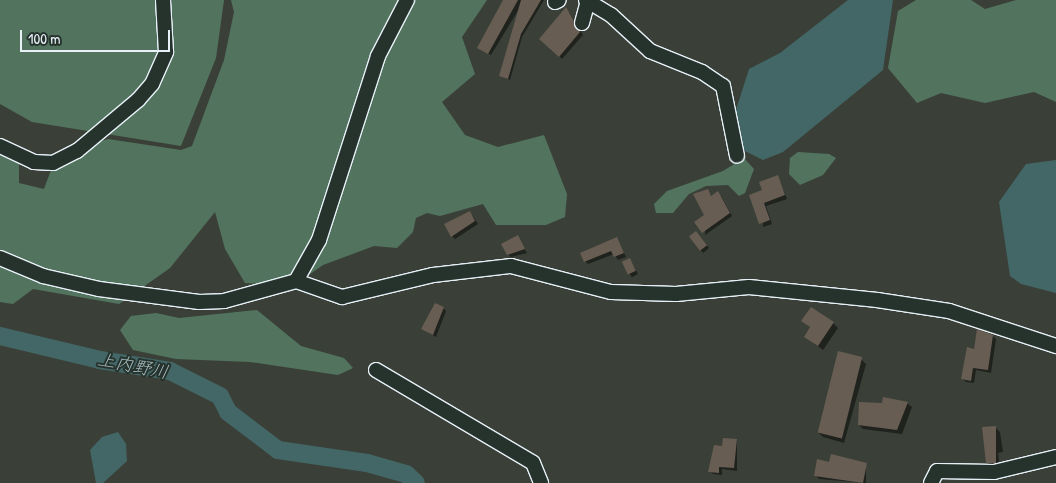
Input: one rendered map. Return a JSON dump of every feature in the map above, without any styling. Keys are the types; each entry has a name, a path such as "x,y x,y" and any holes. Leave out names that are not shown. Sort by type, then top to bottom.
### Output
{"street":[{"path":"0,146 34,162 53,163 76,151 138,100 152,84 166,52 163,0"},
{"path":"296,281 319,240 378,56 408,0"},
{"path":"582,23 587,1 616,19 650,51 702,72 722,86 737,156"},
{"path":"0,258 43,276 99,289 199,302 224,301 296,281 342,297 433,275 511,266 611,292 676,294 749,287 877,300 949,311 1056,346"},
{"path":"376,370 533,463 541,483"},
{"path":"931,483 937,471 994,472 1056,457"}],"green space":[{"path":"0,0 224,0 216,58 181,146 32,122 0,104"},
{"path":"231,0 487,0 462,37 475,74 442,102 465,135 498,147 544,135 567,194 565,217 546,225 496,225 483,204 440,216 427,213 416,218 413,232 397,248 374,246 323,265 293,286 245,283 225,249 215,212 170,268 119,304 33,289 13,304 0,302 0,138 19,153 19,183 44,189 57,154 108,139 181,150 192,146 224,60 234,12"},
{"path":"916,0 971,0 985,9 1016,0 1056,0 1056,102 1034,92 985,103 941,93 917,103 888,68 898,11"},
{"path":"798,152 829,154 836,158 823,175 800,185 789,174 790,158"},
{"path":"744,158 754,169 745,193 739,196 728,185 706,186 689,194 673,213 656,213 654,204 667,191 723,171"},
{"path":"257,310 301,346 344,358 353,368 338,375 250,362 176,359 133,350 120,330 131,316 156,313 179,318"}],"water":[{"path":"848,0 893,0 883,70 783,152 763,160 737,147 735,113 749,69 780,53"},
{"path":"1056,160 1056,293 1021,284 1010,276 999,202 1026,164"},
{"path":"118,432 126,444 127,461 103,483 96,483 90,450 102,437"}],"building":[{"path":"503,0 518,0 488,54 477,48"},
{"path":"521,0 541,0 521,34 508,79 499,76"},
{"path":"566,7 580,32 559,57 539,39"},
{"path":"778,175 785,195 764,203 770,220 759,224 749,195 762,190 759,182"},
{"path":"708,189 711,196 718,191 730,213 702,233 694,222 704,215 693,194"},
{"path":"470,211 475,221 451,237 444,224"},
{"path":"696,231 707,245 700,251 689,237"},
{"path":"518,235 525,249 507,255 501,244"},
{"path":"617,237 624,253 614,257 611,251 584,262 580,253"},
{"path":"630,258 636,271 628,274 622,262"},
{"path":"435,303 444,307 433,335 421,329"},
{"path":"811,307 834,322 818,346 804,337 810,327 801,321"},
{"path":"977,329 993,335 988,370 973,368 971,381 961,379 967,347 974,349"},
{"path":"838,351 862,357 842,439 818,433"},
{"path":"883,397 908,402 897,430 858,425 859,402 882,403"},
{"path":"996,426 996,463 986,463 982,427"},
{"path":"723,438 737,439 734,468 719,467 719,473 708,472 714,445 722,446"},
{"path":"831,454 867,463 863,483 814,476 817,459 829,462"}],"waterway":[{"name":"上内野川","path":"0,336 100,360 170,371 220,396 228,412 278,450 367,463 406,474 416,483"}]}
